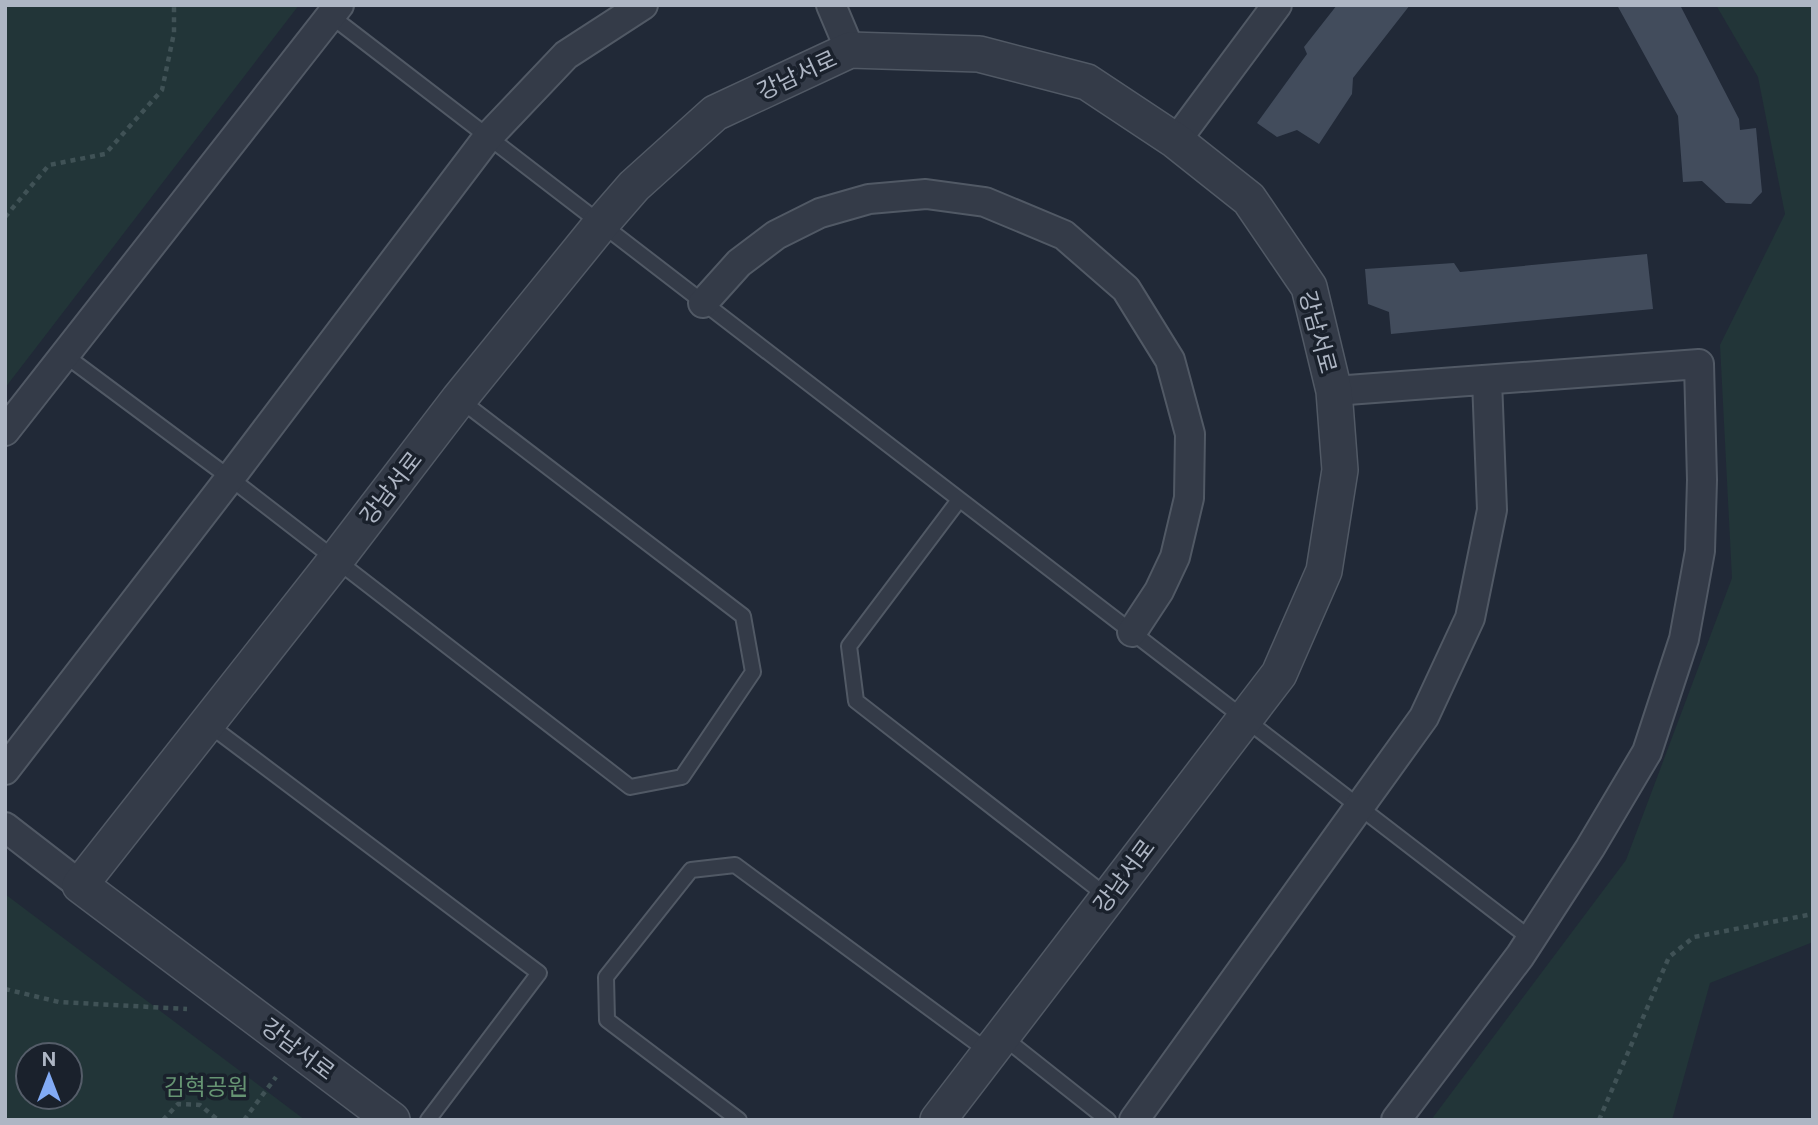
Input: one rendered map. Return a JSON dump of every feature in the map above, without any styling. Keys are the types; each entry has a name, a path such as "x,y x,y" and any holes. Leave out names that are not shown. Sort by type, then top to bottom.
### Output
{"street":[{"path":"5,770 488,137 566,55 643,5"},
{"path":"831,5 850,50"},
{"path":"1176,141 1277,5"},
{"path":"5,431 335,10"},
{"name":"강남서로","path":"392,1120 80,885 460,399 634,186 715,113 850,50 979,54 1087,82 1176,141 1249,200 1309,287 1334,391 1340,470 1324,570 1279,674 938,1120"},
{"path":"703,303 739,263 776,235 820,213 869,199 926,194 985,202 1064,235 1126,289 1170,360 1190,434 1189,498 1175,557 1160,591 1132,632"},
{"path":"1334,391 1699,365 1702,480 1700,551 1684,639 1647,752 1590,848 1531,939 1396,1120"},
{"path":"1135,1120 1424,717 1470,618 1492,510 1487,380"},
{"path":"5,827 80,885"}],"lane":[{"path":"335,10 488,137 1531,939"},
{"path":"66,356 230,478 630,787 682,777 753,672 743,616 460,399"},
{"path":"959,500 849,646 856,701 1108,897"},
{"path":"207,723 539,973 428,1120"},
{"path":"739,1120 607,1020 606,977 691,870 735,865 1108,1120"}],"path":[{"path":"5,217 49,165 105,154 162,90 174,33 174,5"},
{"path":"1599,1120 1669,957 1694,937 1813,914"},
{"path":"5,989 59,1002 187,1009"},
{"path":"244,1120 276,1076"},
{"path":"163,1120 178,1104 200,1105 218,1120"}],"green space":[{"path":"5,5 299,5 5,388"},
{"path":"1716,5 1813,5 1813,942 1710,983 1672,1120 1431,1120 1626,860 1732,578 1720,345 1785,214 1758,77"},
{"name":"김혁공원","path":"5,894 305,1120 5,1120"}],"building":[{"path":"1337,5 1410,5 1353,78 1352,94 1319,144 1297,130 1277,137 1257,123 1307,54 1304,47"},
{"path":"1617,5 1680,5 1739,119 1740,130 1756,128 1762,192 1751,204 1726,203 1702,181 1683,182 1678,116"},
{"path":"1647,254 1653,309 1391,334 1389,312 1368,304 1365,269 1454,263 1460,272"}]}
